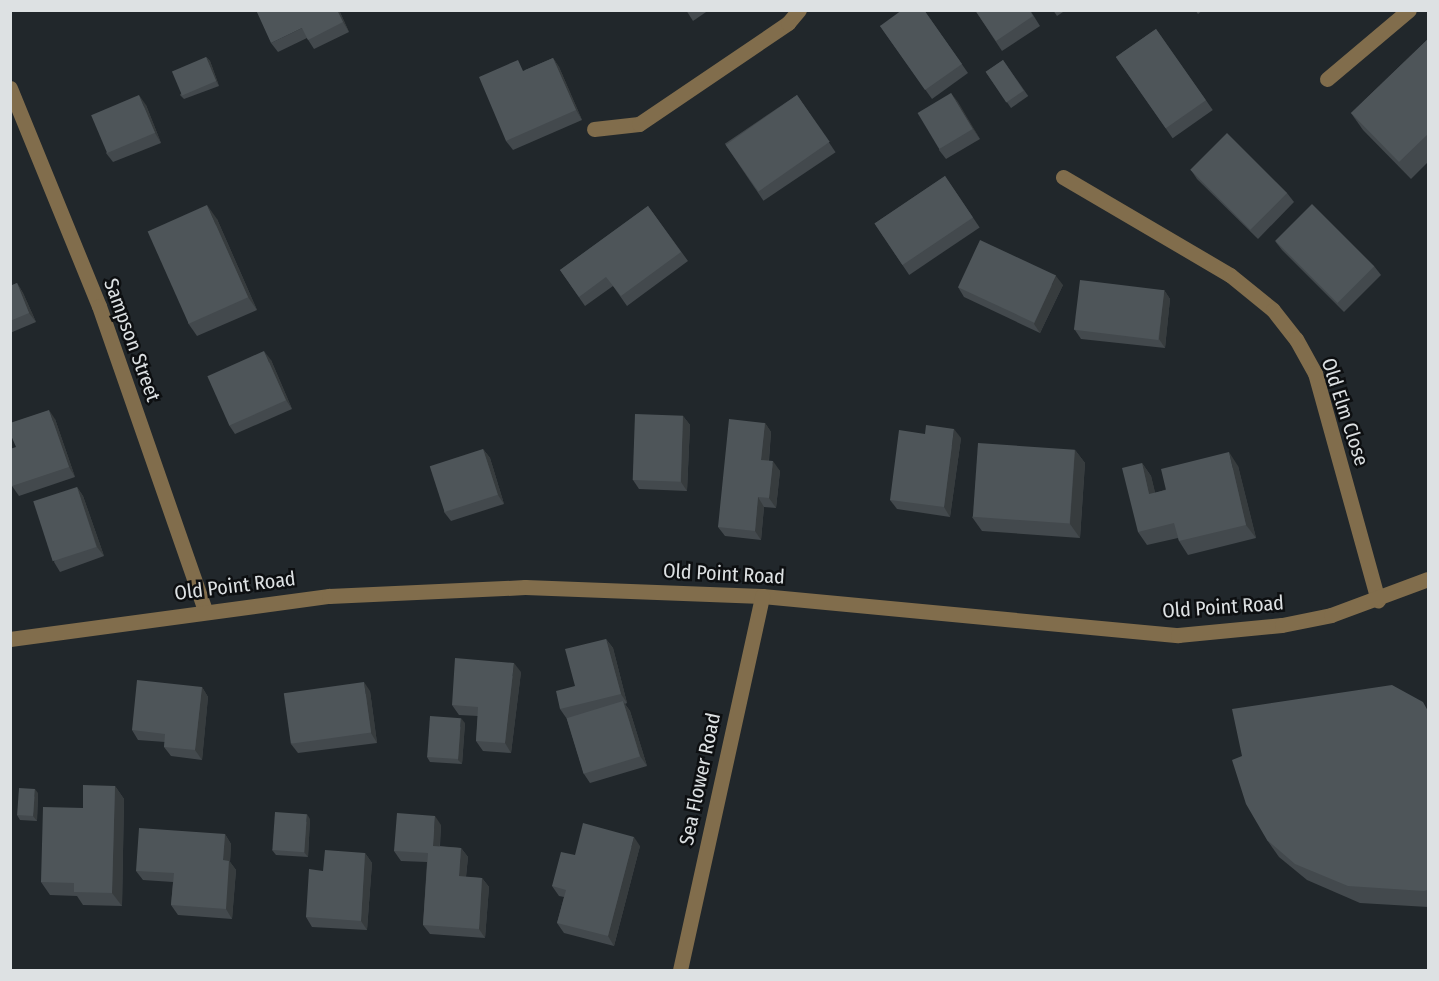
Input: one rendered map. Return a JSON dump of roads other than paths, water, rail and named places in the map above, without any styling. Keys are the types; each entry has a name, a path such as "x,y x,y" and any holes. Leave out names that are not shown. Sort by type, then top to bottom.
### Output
{"street":[{"path":"594,129 639,124 788,23 799,10"},
{"path":"1327,79 1409,10"},
{"name":"Sampson Street","path":"10,88 99,306 205,610"},
{"name":"Old Elm Close","path":"1063,177 1230,275 1273,310 1296,339 1315,373 1378,600"},
{"name":"Old Point Road","path":"10,639 205,610 329,596 461,588 525,587 762,596 1178,635 1282,626 1378,600 1428,579"},
{"name":"Sea Flower Road","path":"680,970 762,596"}]}
